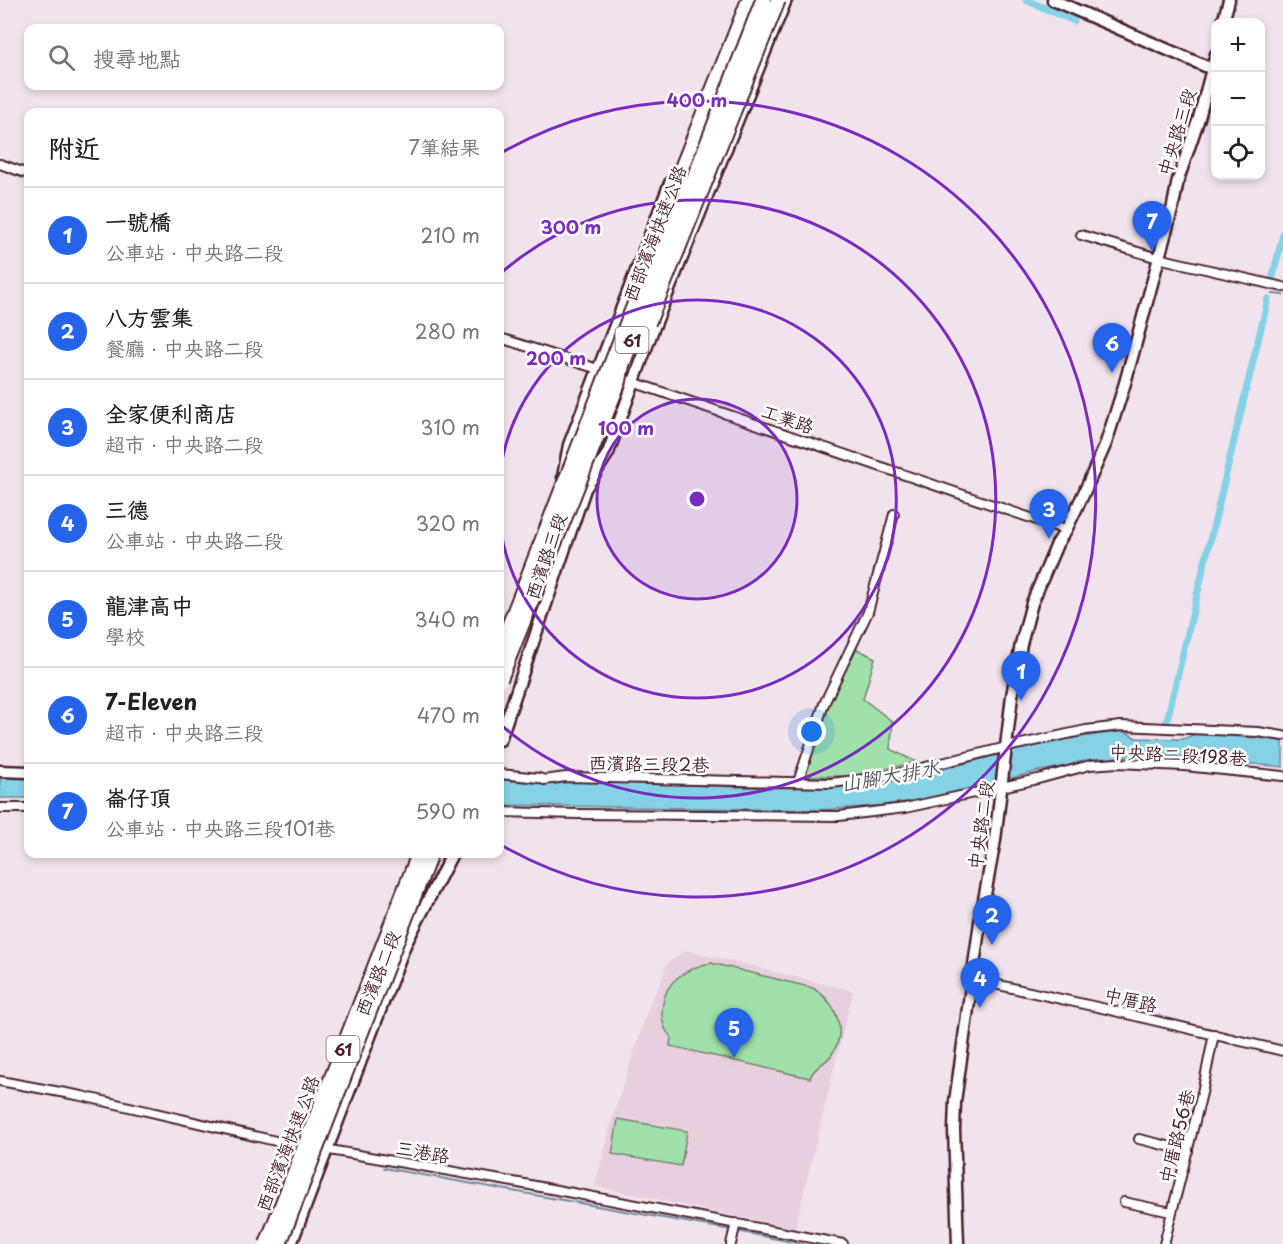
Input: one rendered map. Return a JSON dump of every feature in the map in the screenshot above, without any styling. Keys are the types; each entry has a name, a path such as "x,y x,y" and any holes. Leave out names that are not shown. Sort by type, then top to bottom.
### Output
{"highway":[{"path":"628,321 634,289 748,0"},
{"name":"西部濱海快速公路","path":"504,639 754,0"},
{"name":"西部濱海快速公路","path":"504,670 763,0"},
{"path":"616,378 628,369 645,331 778,0"},
{"name":"西部濱海快速公路","path":"267,1244 418,858"},
{"name":"西部濱海快速公路","path":"279,1244 428,858"}],"street":[{"name":"西濱路三段","path":"561,485 569,445 742,0"},
{"name":"西濱路三段","path":"587,486 608,453 633,381 786,0"},
{"path":"1053,0 1211,69"},
{"path":"1223,18 1229,0"},
{"name":"中央路三段","path":"1083,495 1106,443 1122,392 1173,206 1178,180 1199,118 1211,72"},
{"path":"0,174 1,165 24,173"},
{"path":"1081,235 1158,258 1283,287"},
{"name":"工業路","path":"504,339 599,369 616,378 633,381 1066,530"},
{"name":"西濱路三段","path":"504,630 561,485 601,412 616,378"},
{"name":"西濱路三段","path":"504,728 587,486 601,412"},
{"name":"中央路二段","path":"958,1244 954,1115 1002,785 1018,655 1032,603 1057,544 1083,495"},
{"path":"798,782 824,704 848,658 868,612 894,514"},
{"name":"西濱路三段2巷","path":"504,775 544,780 566,777 831,783 890,776 1007,747 1086,730 1121,726 1258,732 1283,736"},
{"name":"中央路二段198巷","path":"504,812 839,816 905,808 1002,785 1038,779 1090,765 1117,763 1184,766 1283,776"},
{"path":"0,771 24,772"},
{"path":"0,808 24,808"},
{"name":"西濱路二段","path":"261,1244 301,1148 355,1001 412,858"},
{"name":"西濱路二段","path":"291,1244 405,945 450,858"},
{"name":"中厝路","path":"972,979 1283,1051"},
{"name":"中厝路56巷","path":"1164,1244 1202,1093 1214,1034"},
{"name":"三港路","path":"0,1081 82,1096 301,1148 327,1149 843,1244"},
{"path":"1139,1139 1188,1151"},
{"path":"1124,1202 1171,1212"},
{"path":"731,1244 736,1223"}],"shaded area":[{"path":"686,950 853,991 795,1229 595,1186 612,1119 652,997 660,985 667,964"}],"green space":[{"path":"853,647 875,658 863,699 893,722 890,749 916,762 857,776 804,776 807,757 830,687"},
{"path":"711,963 813,988 828,1001 839,1026 837,1045 832,1054 810,1078 670,1046 671,1037 666,1031 662,1015 667,991 677,978 697,967"},
{"path":"618,1119 687,1131 681,1166 612,1154"}],"water":[{"path":"1124,731 1136,738 1183,739 1198,733 1283,740 1283,767 1160,755 1118,757 1039,771 913,801 819,810 504,805 504,780 538,783 622,782 791,788 833,786 875,782 944,769 1057,741"},
{"path":"0,772 24,773 24,798 0,798"}],"waterway":[{"path":"1026,0 1074,21"},
{"path":"1272,280 1283,234"},
{"path":"1273,294 1283,295"},
{"path":"1166,724 1268,299"},
{"path":"384,1168 731,1230"},
{"path":"737,1231 802,1244"}],"place":[{"name":"崙仔頂","path":"1152,251"},
{"name":"7-Eleven","path":"1112,373"},
{"name":"全家便利商店","path":"1049,539"},
{"name":"一號橋","path":"1021,701"},
{"name":"八方雲集","path":"992,945"},
{"name":"三德","path":"980,1008"},
{"name":"龍津高中","path":"734,1058"}],"water label":[{"name":"山腳大排水","path":"890,775"}]}
